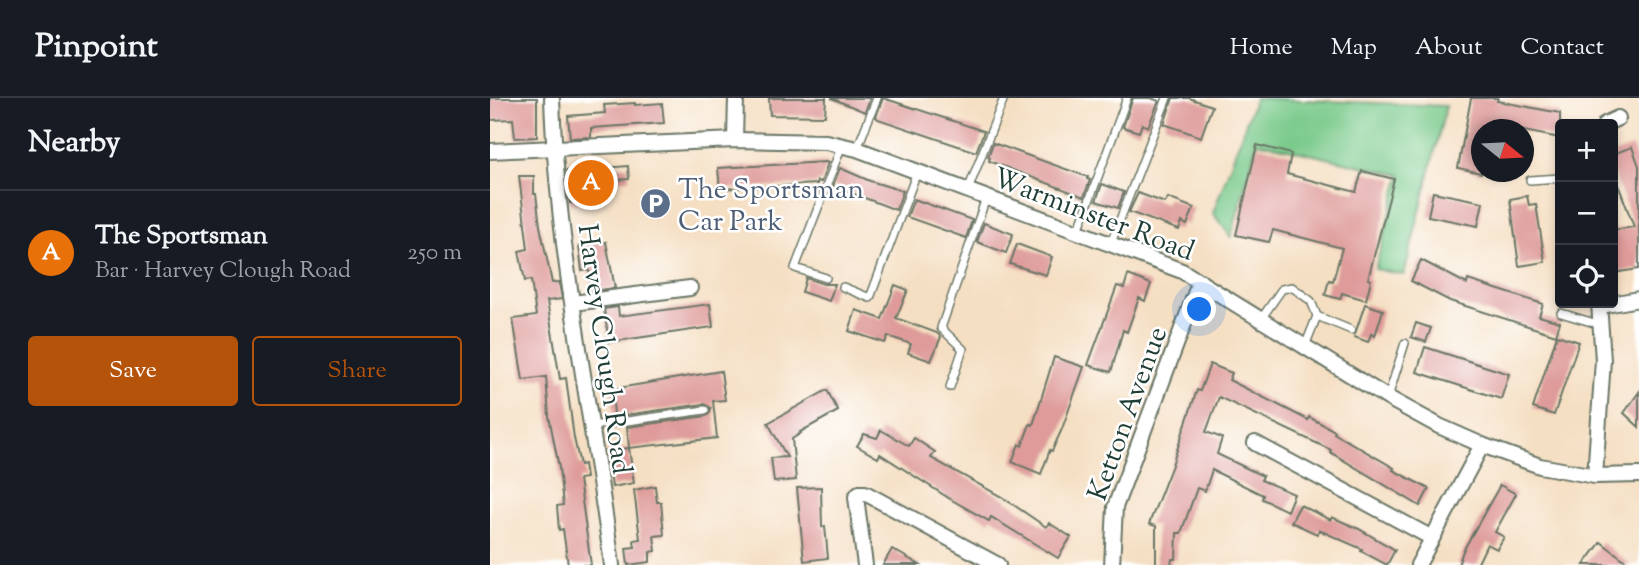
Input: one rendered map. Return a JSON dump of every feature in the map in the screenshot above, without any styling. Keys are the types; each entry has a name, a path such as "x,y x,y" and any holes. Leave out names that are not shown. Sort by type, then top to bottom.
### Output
{"street":[{"name":"Harvey Clough Road","path":"552,98 554,149 573,303 612,565"},
{"path":"735,140 736,98"},
{"name":"Warminster Road","path":"490,151 735,140 826,142 849,147 1182,271 1388,398 1438,426 1482,445 1540,466 1595,476 1639,475"},
{"name":"Ketton Avenue","path":"1112,565 1115,507 1200,281"},
{"path":"573,303 690,288"},
{"path":"1618,302 1639,299"},
{"path":"1595,476 1603,360 1600,308"},
{"path":"1255,443 1432,538"},
{"path":"1418,565 1482,445"},
{"path":"865,565 856,498 859,493 865,493 998,565"}],"lane":[{"path":"826,278 795,268 849,147 877,98"},
{"path":"968,190 1003,98"},
{"path":"1078,231 1127,98"},
{"path":"1111,243 1167,98"},
{"path":"843,286 870,298 917,171"},
{"path":"1534,180 1555,178"},
{"path":"950,387 963,349 941,328 987,197"},
{"path":"1260,319 1282,289 1292,287 1311,301 1317,316 1305,346"},
{"path":"1561,313 1601,325"},
{"path":"1317,316 1352,330"},
{"path":"1388,398 1405,343"},
{"path":"592,426 705,410"}],"green space":[{"path":"1255,98 1446,106 1404,275 1375,269 1401,175 1257,142 1231,237 1213,213"}],"building":[{"path":"490,98 537,98 537,137 515,138 513,119 490,120"},
{"path":"769,98 826,98 825,116 770,115"},
{"path":"831,98 870,98 865,112"},
{"path":"883,98 984,131 976,152 878,119 876,117"},
{"path":"1133,98 1159,101 1148,127 1142,124 1139,132 1123,127"},
{"path":"1173,98 1189,98 1212,106 1201,137 1164,124"},
{"path":"1471,98 1498,98 1497,101 1560,113 1560,119 1555,119 1555,137 1534,133 1534,119 1471,119 1471,171 1458,168"},
{"path":"662,103 664,123 591,128 591,137 570,138 568,116 605,113 604,105"},
{"path":"993,143 1088,177 1090,180 1084,197 989,161"},
{"path":"1257,145 1291,154 1287,174 1356,192 1362,171 1394,179 1368,279 1371,280 1366,300 1342,293 1340,299 1325,295 1329,280 1333,281 1342,248 1273,230 1269,242 1236,235"},
{"path":"1632,147 1639,166 1639,269 1618,272 1618,229 1634,227 1618,184 1618,152"},
{"path":"828,163 821,182 817,181 817,184 720,189 718,168"},
{"path":"628,166 629,179 615,180 615,186 604,188 605,200 570,203 567,171"},
{"path":"840,168 903,191 896,210 833,186"},
{"path":"519,176 534,176 534,194 552,283 559,282 562,299 547,301 560,379 566,378 574,438 580,465 584,464 586,478 579,479 591,565 568,565 563,529 559,530 557,506 563,505 549,416 546,377 523,380 513,319 536,316 531,280 525,281 519,251 528,249"},
{"path":"1102,184 1124,192 1118,208 1096,201"},
{"path":"1433,192 1483,202 1478,226 1428,216"},
{"path":"1138,193 1165,203 1168,198 1194,208 1187,225 1182,222 1179,230 1129,212"},
{"path":"1527,196 1529,205 1536,204 1545,262 1519,266 1510,199"},
{"path":"914,199 972,220 966,238 907,217"},
{"path":"984,223 1013,234 1006,253 977,242"},
{"path":"606,242 615,288 592,291 589,270 582,271 579,246"},
{"path":"1017,244 1052,257 1046,275 1010,264"},
{"path":"1421,260 1467,284 1468,280 1543,304 1539,316 1560,322 1556,335 1450,301 1411,281"},
{"path":"1128,275 1151,284 1145,301 1139,298 1127,332 1123,330 1111,372 1088,365 1117,286 1124,288"},
{"path":"806,278 824,284 835,284 829,301 802,292"},
{"path":"895,285 908,290 896,318 937,333 941,337 931,361 908,353 911,344 888,336 885,343 849,331 856,310 882,319"},
{"path":"710,304 713,327 609,342 604,309 618,307 619,316"},
{"path":"1365,304 1383,310 1375,336 1371,334 1368,342 1354,337"},
{"path":"1416,323 1431,328 1426,342 1411,337"},
{"path":"1557,335 1579,342 1554,415 1533,408"},
{"path":"1425,347 1509,374 1501,399 1417,372"},
{"path":"1054,357 1084,367 1062,429 1041,474 1012,462 1019,444 1022,446 1030,424 1033,425"},
{"path":"1210,364 1232,373 1229,380 1335,431 1334,433 1394,468 1393,470 1429,489 1420,506 1330,452 1331,450 1219,397 1206,432 1222,438 1217,454 1263,476 1261,480 1294,494 1287,511 1262,499 1263,495 1212,470 1205,491 1197,488 1181,533 1177,533 1176,559 1172,559 1171,565 1156,565 1156,526 1149,524 1197,390 1200,391"},
{"path":"721,371 725,400 713,401 717,438 629,448 627,427 706,416 711,408 704,404 614,415 612,389"},
{"path":"827,390 838,411 792,439 796,480 774,482 771,458 787,457 768,423"},
{"path":"1639,392 1639,427 1624,413"},
{"path":"881,430 909,446 914,438 935,452 931,458 1002,497 1046,527 1049,523 1071,537 1058,558 991,517 989,521 950,499 880,454 878,458 857,446 864,434 877,438"},
{"path":"629,448 634,483 612,487 607,451"},
{"path":"1500,485 1516,494 1495,532 1504,537 1497,549 1487,544 1477,565 1458,565 1463,551"},
{"path":"655,486 657,502 661,502 664,535 654,536 656,551 650,552 650,562 628,565 626,548 635,547 634,540 640,539 634,490"},
{"path":"821,487 822,527 825,526 828,558 804,561 797,488"},
{"path":"1300,505 1331,520 1332,517 1359,529 1395,550 1387,565 1361,551 1362,549 1319,530 1317,534 1291,522"},
{"path":"1601,542 1631,565 1584,565"},
{"path":"892,549 920,565 883,565"}],"place":[{"name":"The Sportsman","path":"591,183"},
{"name":"The Sportsman Car Park","path":"655,204"}]}
